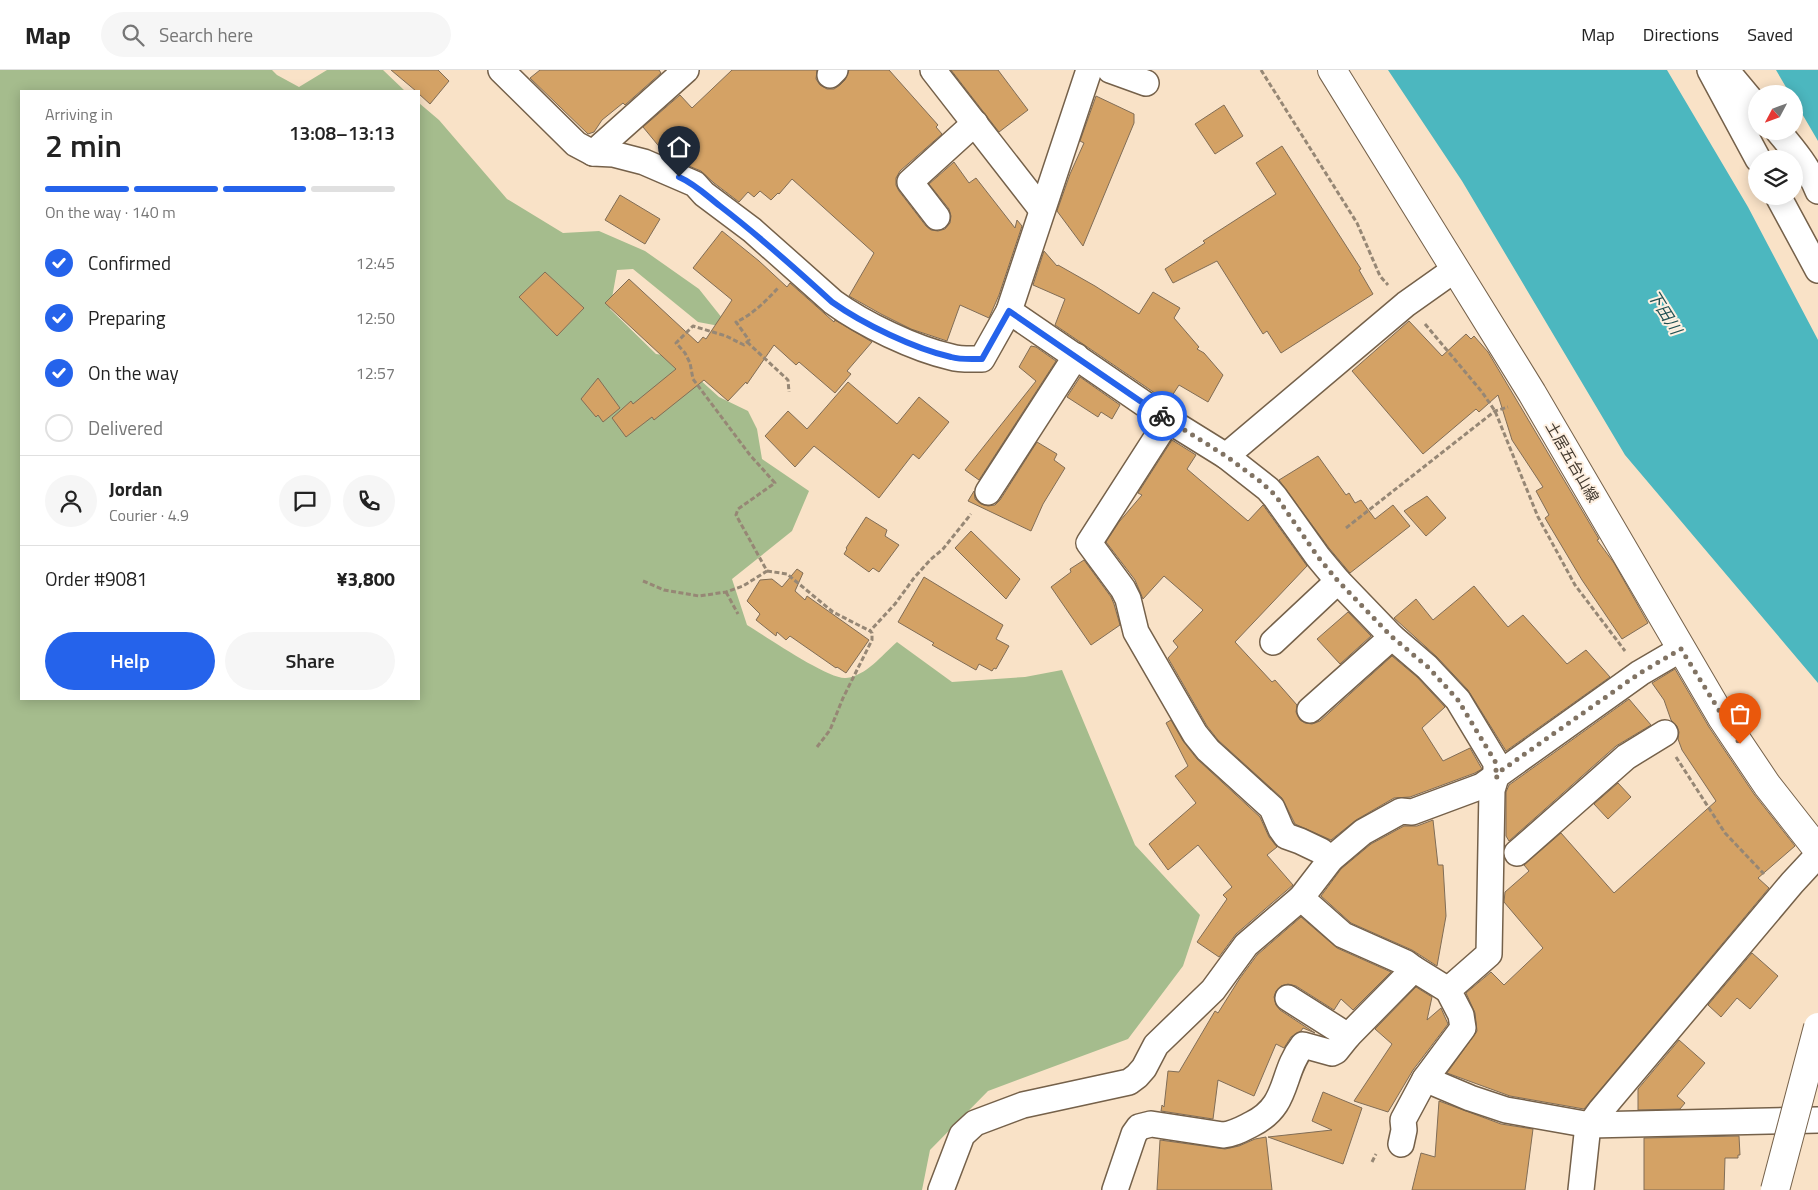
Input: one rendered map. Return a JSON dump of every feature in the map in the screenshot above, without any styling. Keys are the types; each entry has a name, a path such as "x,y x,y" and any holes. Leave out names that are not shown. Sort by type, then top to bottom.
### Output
{"main road":[{"name":"土居五台山線","path":"1332,70 1454,270 1532,393 1722,718 1767,785 1818,850"},
{"path":"1775,1190 1818,1027"}],"street":[{"path":"501,70 576,144 593,153 613,154 644,162 695,184 704,194 752,230 844,310 906,342 952,358 982,359 1009,311 1089,70"},
{"path":"593,153 686,70"},
{"path":"934,70 1042,210"},
{"path":"1110,70 1146,83"},
{"path":"1711,70 1753,150"},
{"path":"1726,70 1748,96"},
{"path":"937,217 910,182 975,123"},
{"path":"1786,140 1815,177"},
{"path":"1783,205 1818,270"},
{"path":"1226,456 1406,304 1454,270"},
{"path":"1009,311 1168,420 1226,456 1261,482 1276,496 1318,557 1338,581 1392,637 1428,667 1458,700 1496,763 1496,778 1492,790 1489,954 1448,990"},
{"path":"988,492 1076,356"},
{"path":"1168,420 1089,543 1123,589 1128,599 1136,632 1195,734 1208,750 1272,808 1286,836 1307,844 1331,859"},
{"path":"1272,642 1338,581"},
{"path":"1310,710 1392,637"},
{"path":"941,1190 962,1135 975,1123 1023,1104 1129,1082 1137,1076 1144,1068 1156,1045 1213,990 1246,945 1301,898 1331,859 1363,832 1401,811 1412,812 1482,786 1496,778 1502,770 1640,673 1681,649"},
{"path":"1517,853 1626,757 1665,733"},
{"path":"1581,1190 1587,1134 1590,1125 1607,1102 1818,855"},
{"path":"1301,898 1343,935 1406,963 1448,990 1461,1015 1463,1028 1425,1079 1403,1120 1404,1130 1401,1144"},
{"path":"1115,1190 1134,1134 1139,1127 1150,1124 1223,1135 1233,1134 1264,1118 1273,1110 1279,1100 1296,1054 1303,1045 1332,1053 1336,1051 1348,1036 1414,969"},
{"path":"1288,998 1348,1036"},
{"path":"1425,1079 1470,1098 1506,1110 1590,1125 1818,1120"}],"path":[{"path":"1261,70 1357,223 1380,276 1482,392 1495,411 1538,517 1571,576 1638,667 1640,673"},
{"path":"789,392 788,380 747,342 749,340 736,322 742,320 766,301 796,269"},
{"path":"747,342 744,345 726,336 693,326 676,344 685,353 690,362 693,379 750,455 775,483 738,509 736,515 767,571"},
{"path":"1346,528 1495,411 1504,410 1532,393"},
{"path":"870,631 895,604 930,560 943,549 988,492"},
{"path":"643,581 664,590 699,596 726,592 743,586 767,571 787,574 833,612 870,631 872,633 872,640 843,698 830,730 817,747"},
{"path":"726,592 738,614"},
{"path":"1665,733 1685,772 1725,833 1783,894"}],"green space":[{"path":"0,70 272,70 277,75 299,87 327,70 383,70 404,90 20,90 20,700 420,700 420,104 439,120 507,199 563,233 599,231 645,251 699,289 730,328 698,322 633,269 617,270 610,309 656,354 690,359 698,378 719,397 748,411 757,429 762,459 809,491 792,531 732,579 747,625 812,665 838,677 846,678 867,669 897,642 952,682 1025,677 1062,670 1135,845 1200,915 1183,966 1128,1039 988,1091 930,1150 922,1190 0,1190"}],"water":[{"name":"下田川","path":"1388,70 1667,70 1748,207 1818,340 1818,683 1625,455 1462,181"},
{"path":"1776,70 1818,70 1818,141 1803,115 1803,85 1785,85"}],"building":[{"path":"391,70 438,70 449,81 430,104 420,95 420,90 415,90"},
{"path":"540,70 659,70 661,73 625,105 623,103 602,120 594,132 588,134 530,78"},
{"path":"732,70 817,70 816,79 820,85 827,89 834,89 845,80 849,70 889,70 938,125 936,127 942,134 900,171 896,178 896,185 899,191 926,226 931,230 938,231 945,229 950,223 949,209 929,184 954,162 969,183 976,178 1015,228 1017,220 1022,226 999,295 989,318 960,305 947,341 911,329 881,314 849,296 874,253 792,179 771,200 760,191 754,197 748,192 739,202 701,171 684,164 669,145 662,150 643,127 680,95 692,108"},
{"path":"951,70 998,70 1028,110 999,132"},
{"path":"1096,96 1134,114 1134,123 1083,246 1057,211 1070,174 1084,143 1080,141"},
{"path":"1224,105 1243,136 1215,154 1195,124"},
{"path":"1282,146 1361,269 1359,270 1373,294 1281,353 1267,331 1263,334 1217,261 1173,283 1165,269 1205,243 1203,241 1276,194 1256,163"},
{"path":"620,195 660,219 645,244 605,220"},
{"path":"722,231 787,287 790,283 834,322 835,320 872,342 847,371 851,374 835,393 799,362 796,365 774,345 747,384 746,382 728,401 704,380 654,420 652,417 626,437 612,418 631,401 633,404 676,369 605,303 629,279 698,343 703,337 706,339 732,300 693,268"},
{"path":"1044,251 1057,266 1095,286 1139,314 1153,292 1180,308 1174,318 1199,347 1197,349 1204,353 1223,375 1208,402 1179,385 1168,402 1055,325 1065,299 1033,285"},
{"path":"545,272 584,308 557,336 519,297"},
{"path":"1409,321 1442,356 1466,334 1471,339 1474,336 1488,352 1599,539 1597,540 1614,563 1648,623 1622,639 1582,580 1545,518 1549,515 1536,491 1543,487 1512,440 1498,395 1479,412 1476,409 1423,454 1352,371"},
{"path":"1031,346 1036,347 1056,361 979,480 965,470 1036,381 1019,367"},
{"path":"1080,377 1120,405 1112,419 1101,412 1098,417 1067,397"},
{"path":"598,378 620,408 603,422 598,415 596,417 581,399"},
{"path":"848,382 897,424 919,397 949,422 919,459 913,454 879,498 814,446 795,467 765,436 788,411 807,429"},
{"path":"1172,440 1196,455 1187,469 1248,521 1263,505 1307,566 1235,642 1272,682 1275,680 1297,705 1296,712 1300,720 1312,724 1320,721 1392,656 1417,677 1445,707 1422,728 1443,761 1470,748 1482,769 1410,797 1394,798 1356,820 1331,840 1295,824 1282,798 1218,740 1207,726 1168,658 1178,647 1173,641 1203,610 1164,576 1143,599 1135,580 1106,542 1119,522 1142,495 1138,493"},
{"path":"1037,442 1057,454 1054,460 1065,468 1043,504 1031,531 968,501 974,491 975,499 981,504 995,505"},
{"path":"1318,456 1346,495 1349,493 1355,503 1361,500 1375,519 1393,505 1410,526 1350,573 1329,548 1279,480"},
{"path":"1427,496 1446,518 1426,536 1404,511"},
{"path":"866,517 887,530 885,536 899,545 879,572 873,568 869,572 844,554"},
{"path":"971,531 1020,579 1006,599 955,548"},
{"path":"1084,560 1111,597 1120,625 1091,645 1051,587 1071,572 1070,569"},
{"path":"797,569 803,573 795,591 805,600 807,596 869,640 846,673 790,636 786,640 777,632 776,636 756,620 760,614 747,601 760,580 772,579 782,587"},
{"path":"924,577 1003,625 996,639 1009,646 996,669 994,668 992,671 979,664 976,670 932,645 934,643 898,622"},
{"path":"1474,586 1508,627 1523,615 1567,664 1586,650 1610,677 1506,751 1468,690 1437,657 1394,618 1416,599 1433,620"},
{"path":"1348,612 1371,636 1340,664 1317,639"},
{"path":"1675,669 1709,727 1754,794 1795,846 1758,878 1769,888 1584,1109 1510,1096 1447,1073 1477,1031 1475,1013 1466,993 1491,972 1504,985 1543,948 1504,902 1505,892 1529,871 1524,865 1561,833 1614,893 1716,801 1682,750 1678,739 1679,732 1677,726 1671,720 1664,700 1652,683"},
{"path":"1629,699 1651,725 1616,746 1509,841 1506,836 1506,792 1509,785"},
{"path":"1171,720 1183,741 1197,759 1260,817 1269,837 1277,847 1267,855 1293,885 1236,934 1219,957 1197,942 1227,899 1223,895 1232,887 1198,845 1168,870 1149,844 1196,803 1175,776 1188,766 1166,723"},
{"path":"1618,783 1631,797 1608,819 1594,804"},
{"path":"1433,820 1438,865 1443,865 1446,916 1437,966 1412,950 1351,923 1321,896 1341,869 1371,844 1404,826 1417,826"},
{"path":"1301,917 1337,948 1391,972 1353,1010 1341,999 1334,1010 1296,986 1288,984 1281,986 1276,991 1274,997 1276,1005 1280,1010 1315,1033 1303,1028 1291,1037 1284,1048 1276,1044 1254,1096 1218,1080 1213,1119 1161,1111 1162,1105 1164,1107 1168,1071 1179,1072 1215,1011 1218,1013 1257,955"},
{"path":"1752,953 1778,976 1750,1009 1737,998 1721,1017 1708,1005"},
{"path":"1416,987 1432,997 1427,1020 1441,1008 1448,1024 1413,1070 1388,1112 1354,1101 1392,1044 1375,1029"},
{"path":"1679,1040 1705,1063 1677,1096 1685,1103 1680,1109 1638,1110 1638,1089"},
{"path":"1323,1092 1362,1108 1343,1164 1268,1137 1332,1130 1312,1121"},
{"path":"1439,1101 1501,1124 1533,1129 1525,1190 1412,1190 1421,1153 1435,1157"},
{"path":"1739,1136 1740,1155 1738,1155 1738,1158 1725,1158 1724,1190 1644,1190 1644,1138"},
{"path":"1266,1137 1272,1190 1157,1190 1160,1140 1225,1149"}],"way so far":[{"path":"1162,416 1226,456 1261,482 1276,496 1318,557 1353,598 1392,637 1428,667 1458,700 1496,763 1496,778 1502,770 1640,673 1681,649 1722,718 1740,744"}],"route":[{"path":"679,177 695,184 704,194 752,230 832,302 906,342 952,358 982,359 1009,311 1162,416"}]}
